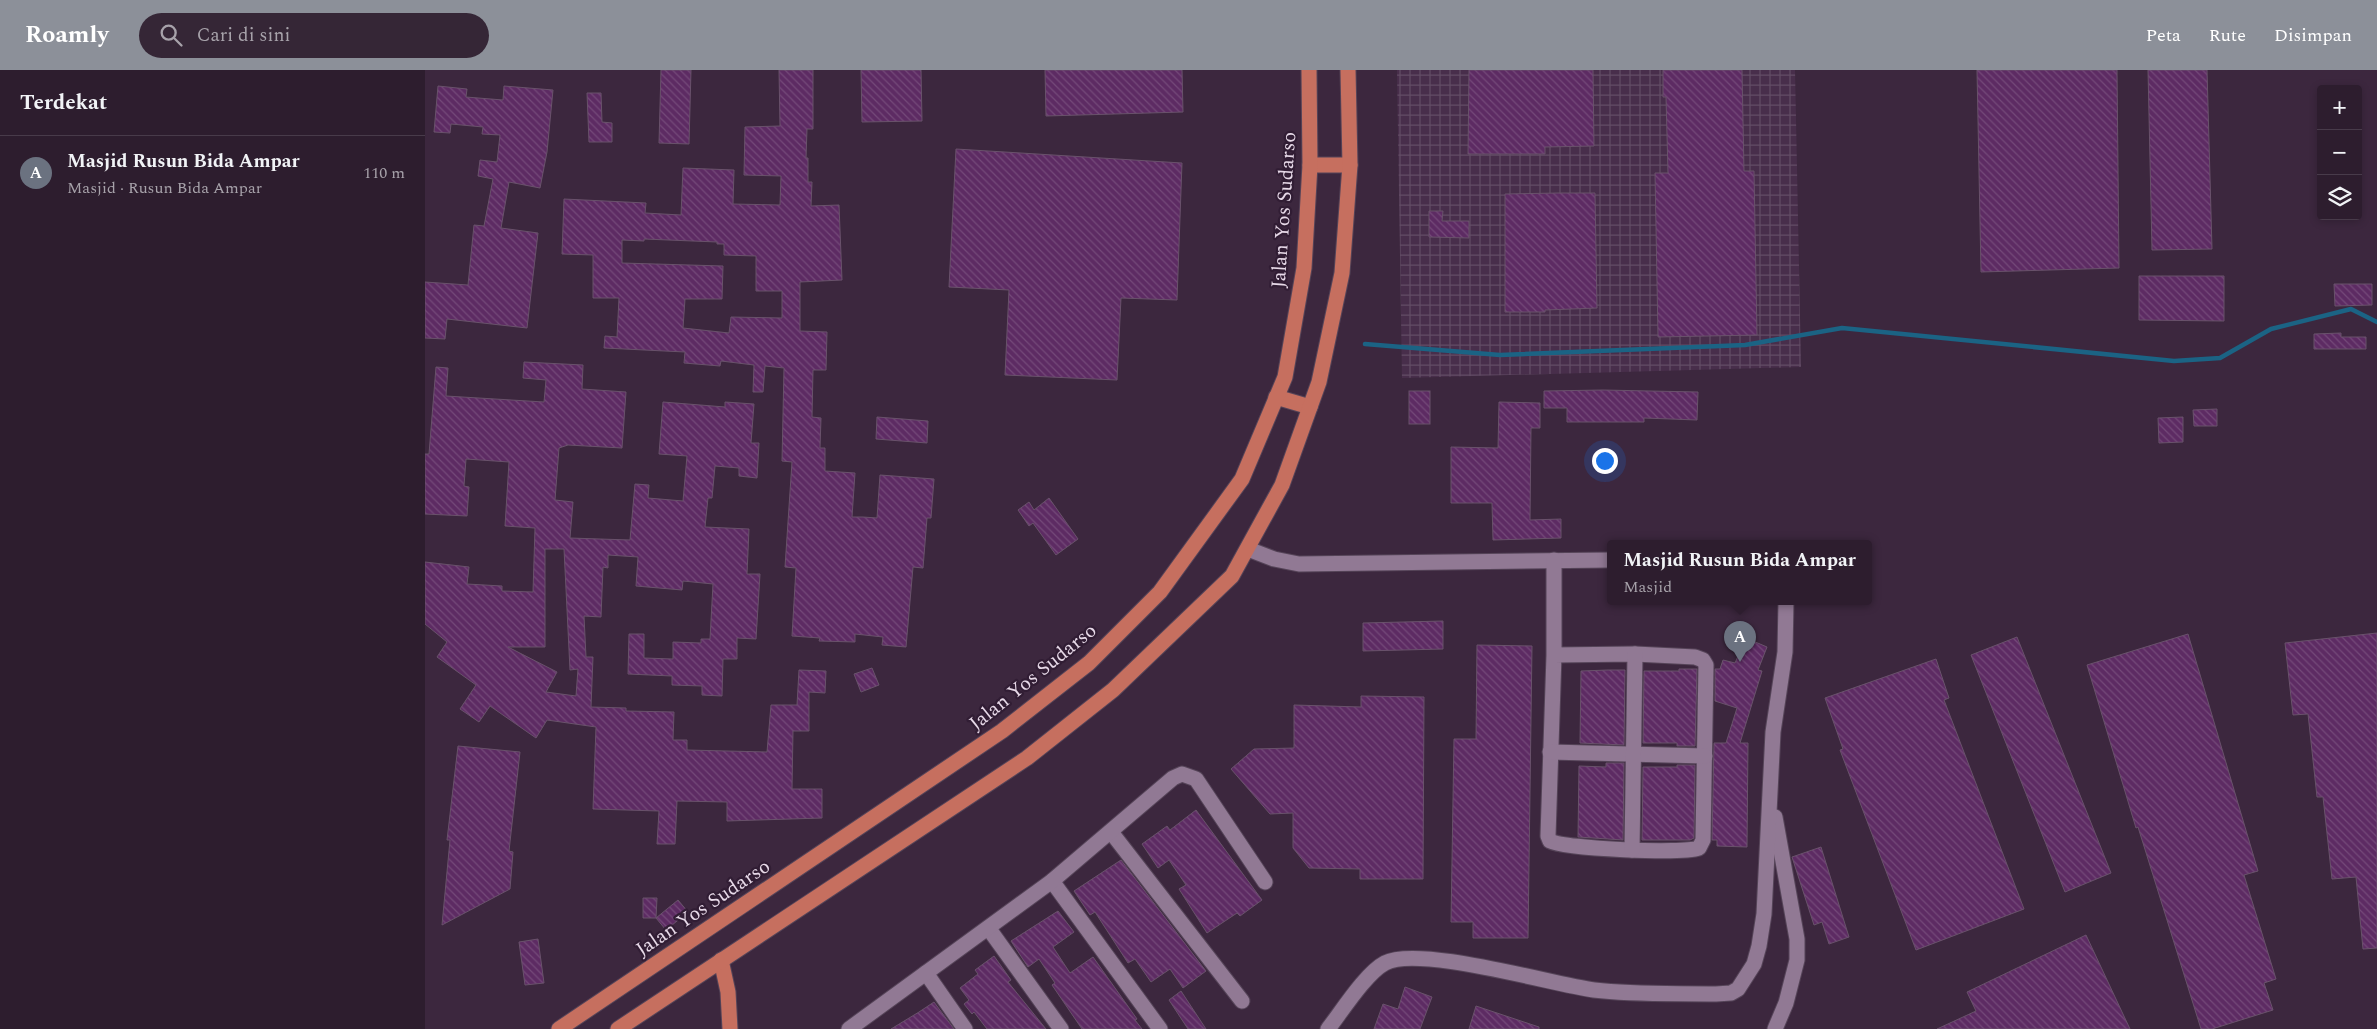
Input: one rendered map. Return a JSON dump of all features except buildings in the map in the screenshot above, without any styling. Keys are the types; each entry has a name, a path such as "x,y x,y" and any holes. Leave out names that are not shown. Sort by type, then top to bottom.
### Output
{"main road":[{"name":"Jalan Yos Sudarso","path":"559,1029 1002,731 1089,663 1160,592 1242,479 1285,377 1304,268 1310,165 1309,70"},
{"path":"619,1029 1027,758 1113,690 1232,576 1282,485 1319,382 1342,272 1350,165 1348,70"},
{"path":"1310,165 1350,165"},
{"path":"1276,398 1310,407"},
{"path":"721,960 728,992 730,1029"}],"street":[{"path":"1248,549 1274,559 1299,564 1607,560"},
{"path":"1554,655 1635,654 1695,657 1703,660 1706,665 1705,756 1701,845 1695,849 1633,850 1565,846 1550,841 1547,836 1554,655 1555,560"},
{"path":"1327,1029 1374,971 1386,962 1403,959 1448,961 1593,990 1627,993 1716,994 1731,993 1739,989 1754,964 1763,922 1773,732 1785,652 1786,605"},
{"path":"1633,850 1635,654"},
{"path":"1551,752 1705,756"},
{"path":"859,1026 927,973 1052,881 1173,778 1182,774 1196,779 1265,882"},
{"path":"1770,786 1788,900 1797,939 1797,960 1791,986 1775,1029"},
{"path":"1111,832 1242,1001"},
{"path":"1052,881 1160,1029"},
{"path":"989,929 1061,1029"},
{"path":"927,973 965,1029"}],"shaded area":[{"path":"1397,70 1795,70 1801,367 1402,378"}],"waterway":[{"path":"1365,344 1500,355 1745,345 1842,328 2174,361 2220,358 2271,329 2351,309 2377,322"}],"place":[{"name":"Masjid Rusun Bida Ampar","path":"1740,662"}]}
